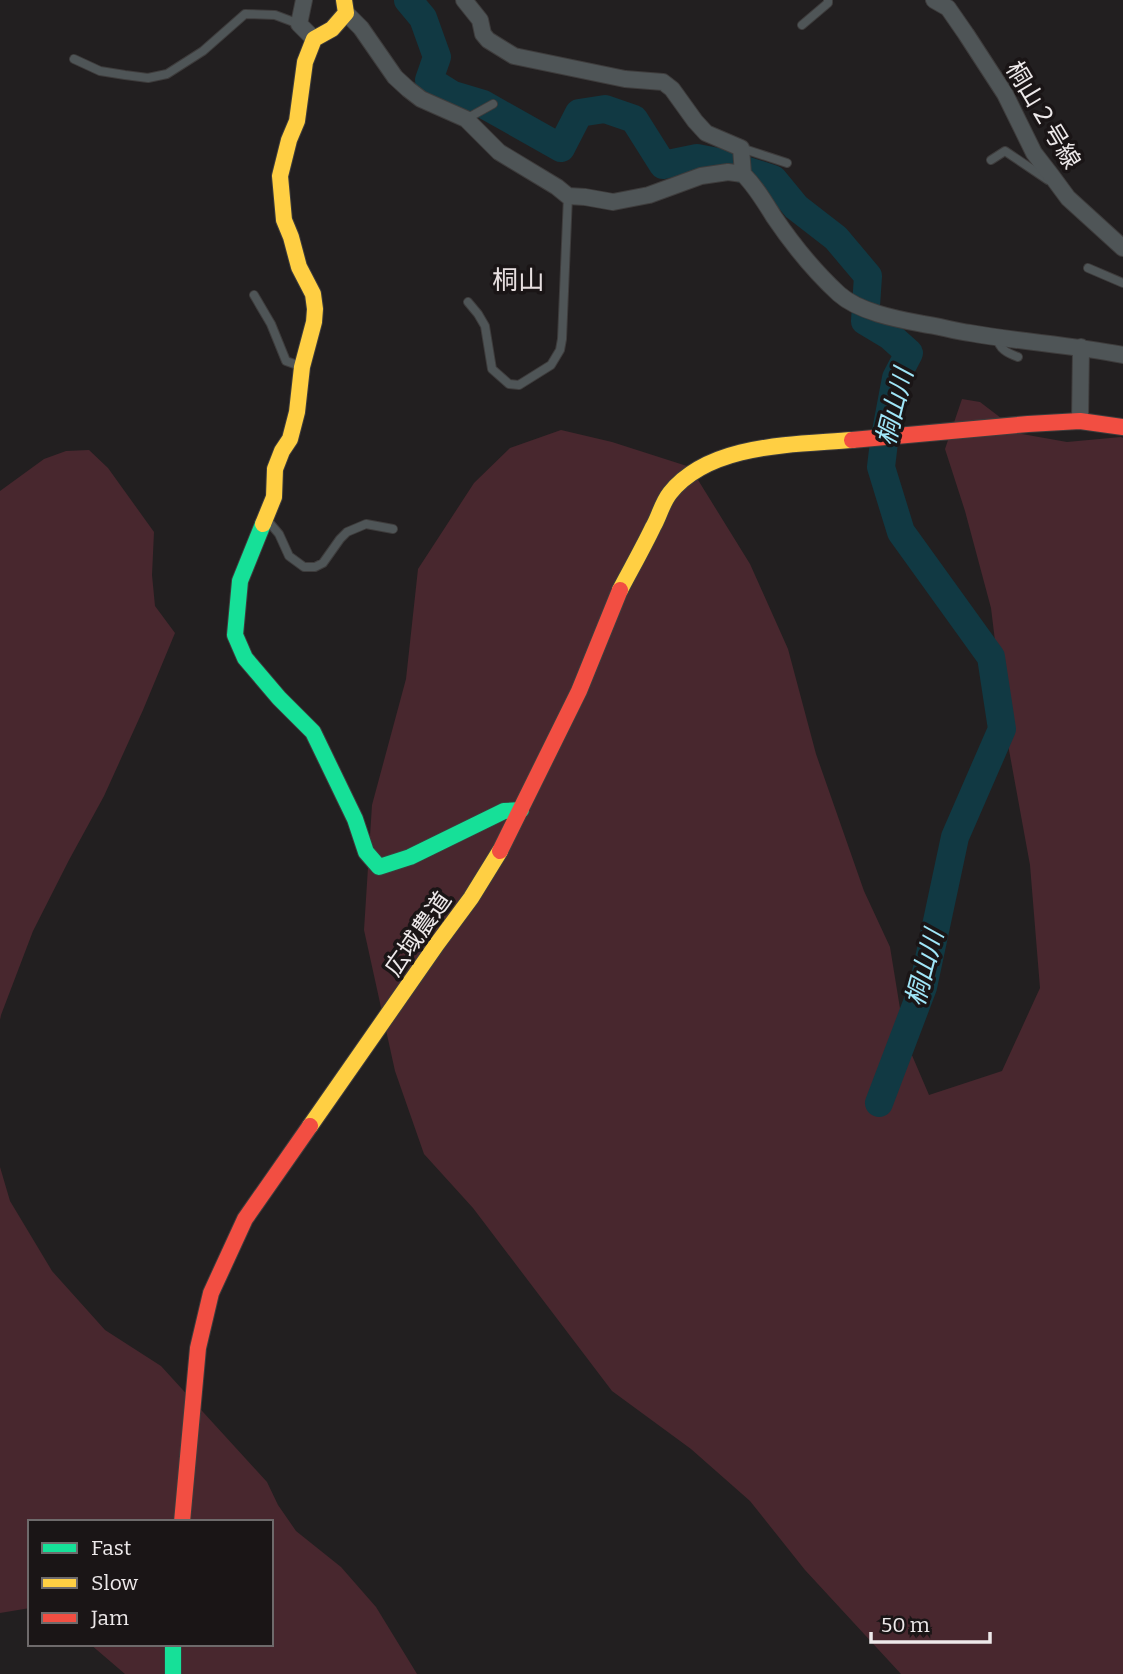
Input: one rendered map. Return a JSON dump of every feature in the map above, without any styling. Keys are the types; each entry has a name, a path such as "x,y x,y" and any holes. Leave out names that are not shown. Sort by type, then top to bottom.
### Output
{"street":[{"path":"304,0 299,24 314,39"},
{"path":"464,0 480,20 488,40 514,56 625,79 663,82 672,89 706,133 741,148 743,174 814,270 841,296 853,303 904,321 1123,355"},
{"name":"桐山２号線","path":"934,0 948,8 966,34 1005,94 1034,153 1068,198 1123,248"},
{"path":"345,6 395,77 408,89 421,99 466,119 499,152 568,196 613,202 649,195 701,176 728,172 743,174"},
{"path":"345,6 340,22 331,31 314,39 305,62 296,121 281,176 284,220 299,267 313,294 314,322 302,367 297,412 290,439 275,469 274,497 240,581 235,635 245,658 313,732 355,819 366,852 379,867 410,857 504,811 521,810"},
{"path":"1080,421 1082,348"},
{"name":"広域農道","path":"182,1520 198,1348 211,1293 245,1219 497,857 579,691 616,598 669,494 687,477 707,464 740,452 939,431 1080,421 1123,427"},
{"path":"173,1646 173,1674"}],"lane":[{"path":"803,25 828,3 828,0"},
{"path":"74,59 100,71 149,78 167,74 203,51 244,14 275,15 299,24"},
{"path":"466,119 493,104"},
{"path":"741,148 786,163"},
{"path":"990,160 1004,152 1048,180 1053,178"},
{"path":"468,302 485,326 492,369 509,384 519,385 551,365 560,350 562,339 568,196"},
{"path":"1088,268 1123,283"},
{"path":"254,295 271,324 286,361 302,367"},
{"path":"997,337 998,345 1018,357"},
{"path":"266,518 279,534 289,556 304,567 315,567 323,563 340,539 366,524 393,529"}],"shaded area":[{"path":"962,399 980,402 1022,434 1067,442 1123,438 1123,1674 901,1674 805,1570 750,1501 691,1449 612,1391 473,1208 424,1154 395,1071 364,930 372,805 406,679 418,569 474,483 510,448 561,430 612,442 690,467 750,564 788,649 816,754 864,891 890,947 905,1039 929,1095 1002,1071 1040,988 1030,865 1007,739 991,608 945,449"},
{"path":"89,450 108,468 154,532 152,575 155,606 175,633 104,796 33,931 0,1020 0,491 44,459 66,451"},
{"path":"0,1167 10,1201 52,1271 105,1330 161,1366 267,1482 278,1505 296,1531 341,1567 376,1607 417,1674 125,1674 92,1646 273,1646 273,1520 28,1520 28,1608 0,1613"}],"waterway":[{"name":"桐山川","path":"408,0 423,18 437,57 429,80 453,95 483,104 561,148 579,113 605,109 634,119 663,165 697,158 723,163 773,179 796,207 836,238 868,276 865,321 890,336 909,353 896,378 881,467 901,532 991,657 1002,729 955,837 923,987 879,1103"}],"traffic: fast":[{"path":"263,524 240,581 235,635 245,658 313,732 355,819 366,852 379,867 410,857 504,811 521,810"},
{"path":"173,1646 173,1674"}],"traffic: slow":[{"path":"263,524 274,497 275,469 290,439 297,412 302,367 315,309 313,294 299,267 284,220 280,176 297,121 305,62 314,39 332,29 346,13 344,0"},
{"path":"620,590 667,497 687,477 707,464 754,450 852,440"},
{"path":"310,1126 471,898 500,851"}],"traffic: jam":[{"path":"852,440 1080,421 1123,427"},
{"path":"500,851 579,691 620,590"},
{"path":"182,1520 198,1348 211,1293 245,1219 310,1126"}],"district":[{"name":"桐山","path":"518,280"}]}
